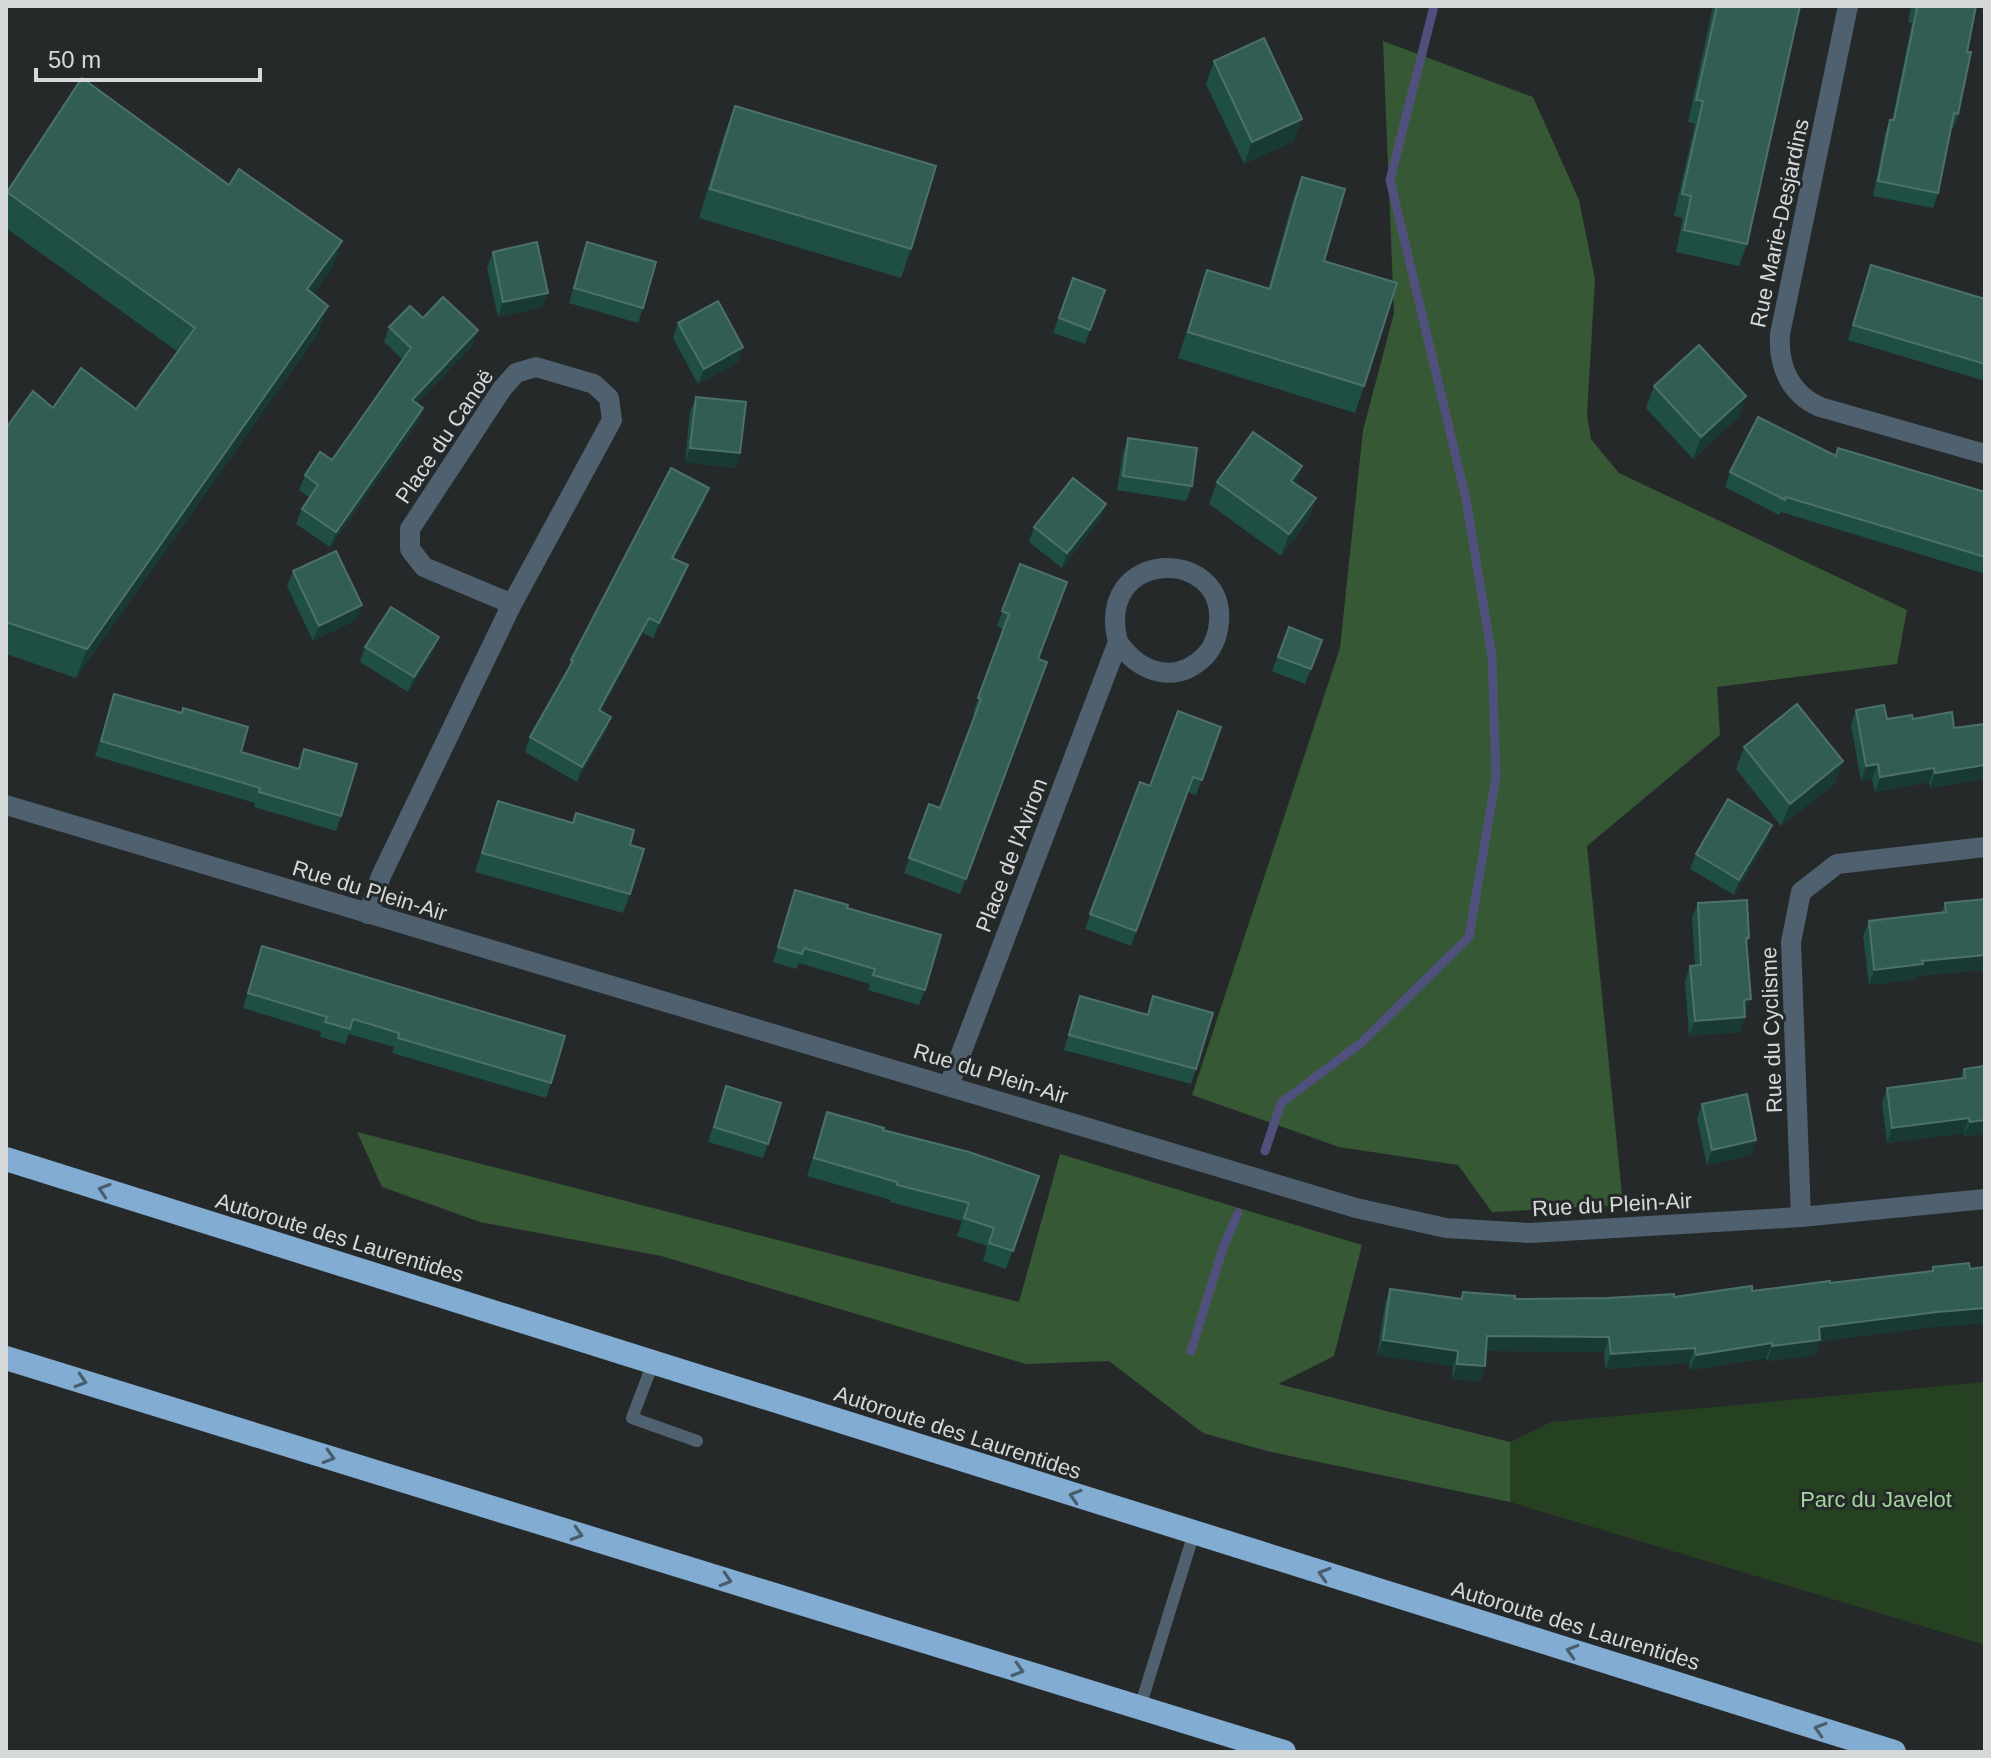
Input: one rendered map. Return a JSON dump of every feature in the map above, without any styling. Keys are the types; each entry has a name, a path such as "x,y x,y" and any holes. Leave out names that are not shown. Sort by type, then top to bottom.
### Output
{"highway":[{"name":"Autoroute des Laurentides","path":"6,1159 1894,1752"},
{"path":"6,1358 1284,1752"}],"street":[{"name":"Rue Marie-Desjardins","path":"1848,6 1780,334 1779,351 1783,369 1799,393 1820,407 1985,454"},
{"name":"Place du Canoë","path":"368,914 381,876 512,604 612,420 609,398 594,384 536,367 516,373 502,389 410,529 410,549 424,567 512,604"},
{"name":"Place de l'Aviron","path":"949,1085 1118,642 1114,625 1115,607 1123,590 1136,577 1152,568 1171,567 1189,571 1204,581 1215,597 1220,614 1218,632 1211,649 1198,663 1181,671 1163,673 1145,668 1129,658 1118,642"},
{"name":"Rue du Plein-Air","path":"6,805 1356,1208 1446,1228 1530,1233 1801,1217 1985,1199"},
{"name":"Rue du Cyclisme","path":"1801,1217 1791,942 1801,892 1837,864 1985,847"}],"lane":[{"path":"653,1363 632,1418 697,1441"},
{"path":"1140,1707 1194,1533"}],"green space":[{"path":"1383,41 1533,97 1579,200 1595,279 1587,415 1591,439 1619,473 1907,610 1897,664 1717,687 1720,735 1587,846 1623,1205 1492,1212 1458,1165 1339,1147 1192,1095 1340,648 1363,430 1394,313"},
{"path":"357,1132 1019,1302 1060,1154 1362,1245 1334,1356 1278,1384 1510,1442 1510,1502 1267,1451 1203,1433 1109,1361 1026,1364 661,1256 480,1222 382,1187"},
{"name":"Parc du Javelot","path":"1985,1382 1985,1645 1510,1502 1510,1442 1551,1422"}],"building":[{"path":"1717,6 1800,6 1747,244 1684,230 1691,196 1682,194 1703,101 1696,100"},
{"path":"1913,6 1976,6 1967,52 1971,52 1958,114 1954,113 1938,193 1878,181 1917,8"},
{"path":"1264,38 1302,119 1252,142 1214,61"},
{"path":"82,78 229,185 239,169 342,241 307,289 328,306 87,649 6,622 6,428 33,391 53,408 81,368 136,409 195,328 7,192"},
{"path":"735,106 936,166 911,249 710,189"},
{"path":"1302,177 1345,189 1324,261 1397,283 1364,386 1188,332 1207,270 1270,289"},
{"path":"537,242 548,293 503,302 493,252"},
{"path":"587,242 656,262 643,308 574,288"},
{"path":"1871,265 1985,299 1985,364 1853,325"},
{"path":"1073,278 1105,290 1090,330 1059,318"},
{"path":"443,297 478,330 412,400 423,408 336,532 302,509 318,485 305,475 320,452 332,460 411,348 389,327 410,306 423,318"},
{"path":"718,301 743,347 704,369 678,323"},
{"path":"1699,345 1746,396 1701,437 1654,386"},
{"path":"696,397 746,402 740,453 690,448"},
{"path":"1758,417 1836,456 1838,448 1985,492 1985,557 1786,497 1785,500 1730,472"},
{"path":"1253,432 1302,466 1291,481 1316,498 1289,534 1217,482"},
{"path":"1128,438 1197,448 1192,486 1123,476"},
{"path":"671,468 709,488 672,558 688,565 659,623 649,618 599,710 611,717 582,767 530,737 573,661"},
{"path":"1073,478 1106,504 1067,553 1034,527"},
{"path":"336,551 362,605 319,626 293,571"},
{"path":"1020,564 1067,582 1038,659 1047,662 966,879 909,858 929,804 940,808 1009,614 1002,611"},
{"path":"391,607 439,637 414,677 365,647"},
{"path":"1289,627 1322,640 1311,669 1278,657"},
{"path":"114,694 182,713 183,708 248,727 241,752 299,769 304,749 357,764 341,816 259,792 260,788 101,741"},
{"path":"1797,704 1843,761 1790,804 1744,747"},
{"path":"1884,705 1887,719 1912,715 1913,719 1952,712 1954,728 1985,724 1985,765 1935,773 1934,768 1880,777 1878,764 1866,766 1856,710"},
{"path":"1178,711 1221,727 1202,780 1193,777 1136,931 1090,914 1140,782 1150,786"},
{"path":"1728,799 1772,825 1739,880 1696,854"},
{"path":"498,801 573,823 576,813 634,830 630,845 644,849 630,894 482,853"},
{"path":"795,890 941,935 925,990 873,975 875,969 804,948 802,954 778,947"},
{"path":"1985,899 1985,955 1922,961 1923,964 1874,970 1869,921 1946,912 1945,903"},
{"path":"1747,900 1749,938 1746,938 1751,999 1744,1000 1745,1017 1695,1021 1690,966 1701,965 1698,903"},
{"path":"262,946 565,1036 551,1083 398,1038 399,1033 353,1019 350,1029 325,1022 327,1017 248,993"},
{"path":"1080,996 1148,1015 1153,996 1213,1013 1196,1069 1069,1035"},
{"path":"1985,1066 1985,1120 1970,1122 1969,1118 1892,1128 1887,1088 1965,1078 1964,1069"},
{"path":"726,1086 781,1103 768,1144 714,1127"},
{"path":"1747,1094 1756,1140 1712,1150 1702,1104"},
{"path":"827,1112 969,1152 1039,1176 1013,1251 989,1243 994,1228 964,1218 969,1203 897,1185 897,1182 814,1158"},
{"path":"1969,1263 1970,1269 1985,1267 1985,1308 1819,1327 1820,1340 1772,1346 1772,1343 1696,1355 1695,1348 1611,1354 1609,1337 1487,1336 1485,1366 1457,1364 1458,1351 1383,1340 1390,1289 1462,1299 1463,1292 1515,1296 1515,1299 1674,1294 1674,1297 1752,1286 1752,1291 1830,1283 1933,1271 1933,1267"}],"waterway":[{"path":"1265,1151 1281,1103 1361,1043 1469,937 1496,777 1492,657 1466,499 1390,180 1434,6"},
{"path":"1191,1351 1223,1248 1238,1213"}]}
